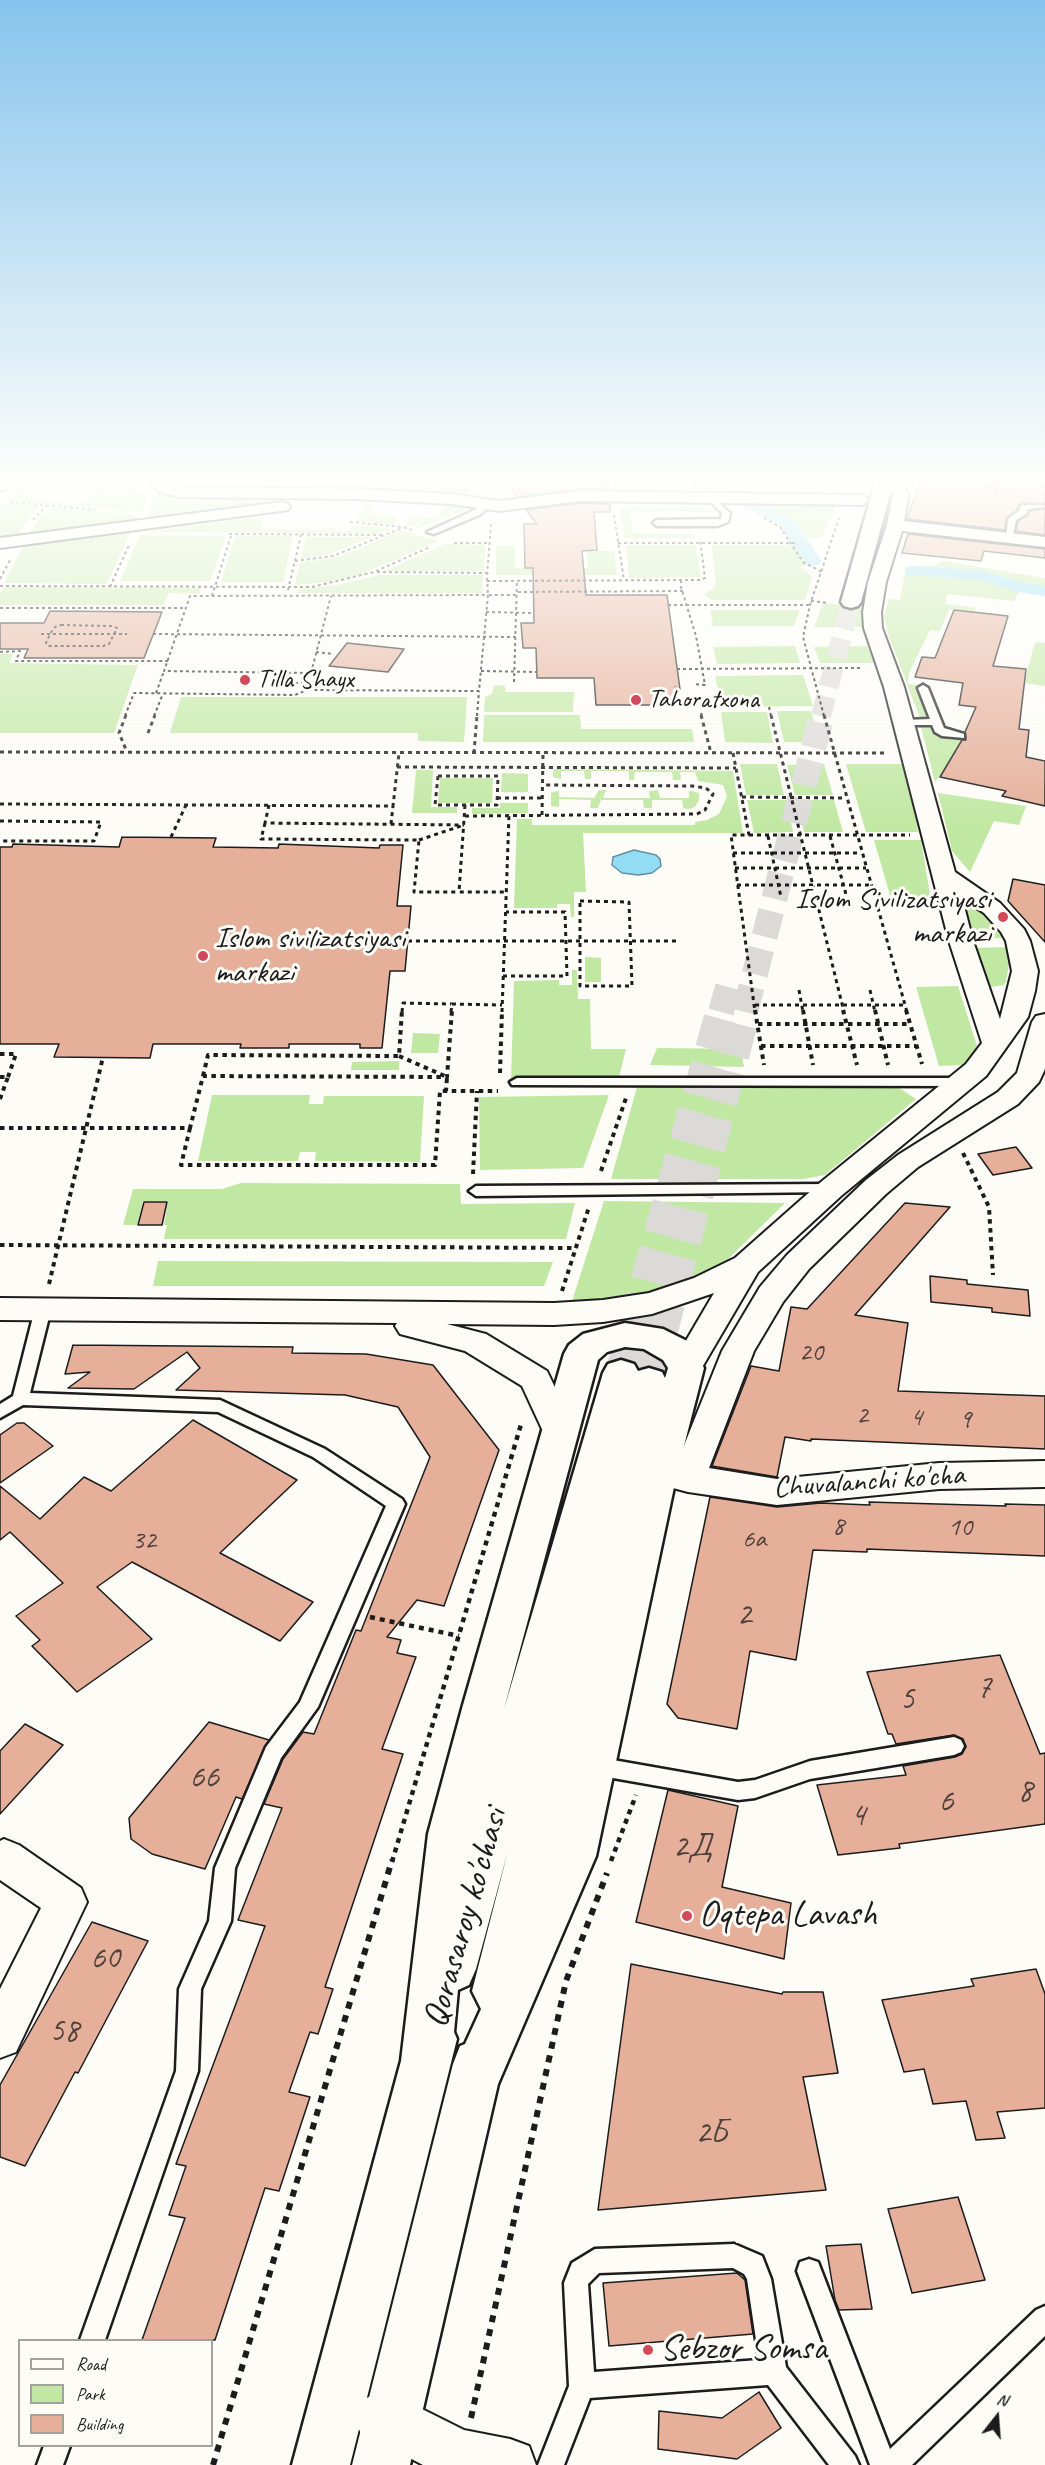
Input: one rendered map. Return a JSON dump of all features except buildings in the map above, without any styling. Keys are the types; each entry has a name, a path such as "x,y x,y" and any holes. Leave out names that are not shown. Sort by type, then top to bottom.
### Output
{"main road":[{"path":"426,2060 451,1834 484,1705 582,1354 595,1343 619,1335 651,1338 676,1351 652,1374 673,1476 593,1766 573,1856 473,2084"},
{"name":"Qorasaroy ko'chasi","path":"321,2465 426,2060 652,1374"},
{"name":"Qorasaroy ko'chasi","path":"387,2443 473,2084 652,1374"}],"street":[{"path":"874,598 873,628 903,723 962,941 996,1044"},
{"path":"652,1374 746,1265 831,1189 976,1070 1015,1017 1025,970 1018,941 1003,917 943,875"},
{"path":"673,1476 755,1319 798,1262 876,1187 908,1161 1008,1098 1029,1076 1038,1052 1045,1022"},
{"path":"0,1309 554,1314 603,1311 652,1304 679,1295 746,1265"},
{"path":"346,1313 443,1332 475,1342 535,1379 560,1433"},
{"name":"Chuvalanchi ko'cha","path":"673,1476 777,1492 939,1476 1045,1474"},
{"path":"0,2036 66,1902 2,1860"},
{"path":"336,2406 387,2443 510,2465"}],"lane":[{"path":"923,688 935,722 942,733 960,736"},
{"path":"903,723 935,722"},
{"path":"517,1082 961,1082"},
{"path":"476,1191 831,1189"},
{"path":"20,1399 43,1309"},
{"path":"0,1412 20,1399 220,1406 320,1453 396,1504 308,1707 273,1753 225,1868 220,1921 190,1989 187,2071 93,2339"},
{"path":"593,1766 738,1791 754,1789 810,1770 954,1746"},
{"path":"551,2465 582,2386 576,2283 581,2272 596,2261 734,2256 753,2265 759,2279 774,2372 846,2465"},
{"path":"809,2271 883,2465"},
{"path":"893,2465 1045,2319"},
{"path":"582,2386 774,2372"},
{"path":"50,2465 56,2447"}],"path":[{"path":"156,693 189,598"},
{"path":"307,690 330,598"},
{"path":"474,753 488,598"},
{"path":"514,682 518,598"},
{"path":"686,598 705,684 694,684"},
{"path":"813,598 802,637 845,798 924,1071"},
{"path":"668,605 810,605"},
{"path":"0,608 187,608"},
{"path":"486,612 534,613"},
{"path":"62,625 112,626 117,628 115,634 109,644 103,646 50,646 46,643 55,627 62,625"},
{"path":"41,634 127,634"},
{"path":"153,634 516,637"},
{"path":"0,651 20,651 16,661 168,661"},
{"path":"316,652 334,654"},
{"path":"677,669 887,667"},
{"path":"164,671 311,673"},
{"path":"481,671 537,672"},
{"path":"295,683 308,683"},
{"path":"127,752 119,733 134,693 295,695 307,690 479,691"},
{"path":"148,733 162,696"},
{"path":"769,707 840,1005 858,1071"},
{"path":"701,713 711,753"},
{"path":"0,752 911,753"},
{"path":"391,824 399,753"},
{"path":"542,815 543,753"},
{"path":"733,753 748,836"},
{"path":"397,767 736,768"},
{"path":"438,776 498,776 497,798 497,805 435,805 438,776"},
{"path":"465,816 697,814 705,810 713,794 706,788 692,786 543,784"},
{"path":"497,798 543,798"},
{"path":"742,798 845,798"},
{"path":"0,804 393,806"},
{"path":"171,837 186,805"},
{"path":"269,805 261,839 419,840 464,825"},
{"path":"459,892 465,805"},
{"path":"500,1080 509,815"},
{"path":"0,821 101,822 94,842 0,841"},
{"path":"265,823 464,825"},
{"path":"765,1072 731,835 933,836"},
{"path":"768,836 781,897"},
{"path":"830,836 847,898"},
{"path":"419,840 414,892 506,892"},
{"path":"733,853 861,853"},
{"path":"735,868 866,868"},
{"path":"737,885 871,885"},
{"path":"580,901 629,902 632,986 580,986 580,941 580,901"},
{"path":"503,976 567,976 565,912 506,912"},
{"path":"408,941 677,941"},
{"path":"799,990 814,1071"},
{"path":"870,990 890,1071"},
{"path":"399,1056 403,1003 502,1005"},
{"path":"446,1091 452,1004"},
{"path":"755,1005 906,1005"},
{"path":"758,1024 911,1024"},
{"path":"761,1046 917,1046"},
{"path":"0,1054 16,1054 0,1099"},
{"path":"447,1077 399,1056 208,1055 181,1165 435,1165 440,1091 500,1090"},
{"path":"43,1309 104,1057"},
{"path":"203,1076 447,1077"},
{"path":"0,1077 8,1077"},
{"path":"477,1091 473,1174 484,1174"},
{"path":"0,1128 190,1128"},
{"path":"954,1134 989,1207 993,1275"},
{"path":"590,1172 600,1172"},
{"path":"0,1245 576,1248"},
{"path":"213,2465 535,1379"},
{"path":"349,1613 459,1636"},
{"path":"458,2455 470,2426 566,1981 644,1774"}],"green space":[{"path":"0,598 166,598 163,605 0,605"},
{"path":"709,598 806,598 805,600 711,600"},
{"path":"900,598 946,598 945,604 976,608 974,612 949,609 940,631 930,630 909,673 908,684 917,685 928,718 920,718 889,637 884,616 889,599 900,600"},
{"path":"986,598 1016,598 1014,601"},
{"path":"823,603 861,607 862,627 814,627"},
{"path":"710,610 800,610 794,626 713,626"},
{"path":"1035,642 1045,643 1045,686 1024,683"},
{"path":"795,646 800,663 717,664 713,647"},
{"path":"867,646 874,663 820,663 814,647"},
{"path":"0,654 13,654 9,663 138,665 114,733 0,733"},
{"path":"803,675 813,706 722,707 715,676"},
{"path":"494,685 505,686 505,692 574,692 573,712 484,712 485,697 492,694"},
{"path":"181,697 467,697 464,742 418,741 418,733 170,733"},
{"path":"777,711 811,711 820,742 784,742"},
{"path":"721,712 767,712 773,743 725,742"},
{"path":"484,715 580,715 581,729 692,729 694,742 483,742"},
{"path":"930,726 940,736 963,740 960,748 935,782 921,727"},
{"path":"740,764 777,764 784,795 746,795"},
{"path":"824,764 833,795 795,795 787,765"},
{"path":"846,764 905,764 918,832 866,832"},
{"path":"553,769 733,771 743,833 583,833 586,892 574,892 574,917 571,917 570,904 557,904 557,908 514,908 517,819 532,819 532,825 695,825 695,822 707,820 719,814 727,796 723,785 698,781 695,772 680,772 681,780 673,780 672,772 635,772 634,780 629,780 629,771 591,771 591,779 585,779 584,771 561,771 561,779 553,777"},
{"path":"416,770 433,770 431,807 457,807 457,813 412,813"},
{"path":"502,773 528,774 528,792 501,792"},
{"path":"440,778 493,778 492,803 438,803"},
{"path":"599,790 606,790 603,798 650,798 649,791 658,790 660,798 689,798 689,791 692,791 699,793 699,800 695,807 689,809 683,808 682,800 652,800 652,808 644,808 643,800 601,800 598,808 590,808 591,800 559,799 559,807 551,806 551,793 559,791 559,797 594,798"},
{"path":"938,793 1026,806 1019,825 994,821 970,872 952,851"},
{"path":"747,800 786,800 793,832 754,833"},
{"path":"796,800 834,800 843,832 804,832"},
{"path":"500,803 528,803 528,813 472,814 472,808 500,808"},
{"path":"874,840 921,840 931,901 892,902"},
{"path":"961,899 986,916 1003,938 974,938"},
{"path":"1007,947 1009,965 1006,981 1004,985 991,987 977,948"},
{"path":"585,957 601,958 601,982 585,982"},
{"path":"572,970 577,970 578,999 590,999 591,1049 626,1049 619,1077 511,1080 514,981 559,980 559,985 572,985"},
{"path":"958,986 977,1052 962,1065 939,1066 916,987"},
{"path":"413,1033 440,1034 438,1053 411,1053"},
{"path":"657,1048 741,1049 744,1067 650,1065"},
{"path":"399,1061 399,1070 351,1070 352,1062"},
{"path":"637,1087 898,1087 916,1099 825,1175 803,1179 611,1179"},
{"path":"212,1095 310,1095 309,1104 323,1104 324,1096 424,1096 420,1162 315,1161 316,1152 300,1152 298,1161 198,1161"},
{"path":"609,1095 583,1168 480,1170 479,1097"},
{"path":"241,1183 460,1184 461,1204 575,1203 566,1239 164,1239 168,1201 143,1201 137,1225 123,1225 133,1189 222,1189"},
{"path":"604,1201 785,1203 723,1264 668,1291 605,1300 572,1301"},
{"path":"158,1261 553,1262 544,1286 153,1286"}],"water":[{"path":"634,850 656,855 660,859 661,866 652,873 638,875 622,873 612,865 613,857"}],"tunnel":[{"path":"821,716 851,602"},
{"path":"745,1012 822,715"},
{"path":"721,1012 729,984"},
{"path":"621,1373 722,1010"},
{"path":"649,1381 745,1010"}],"place":[{"name":"Tilla Shayx","path":"245,680"},
{"name":"Tahoratxona","path":"636,700"},
{"name":"Islom Sivilizatsiyasi markazi","path":"1003,917"},
{"name":"Islom sivilizatsiyasi markazi","path":"203,956"},
{"name":"Oqtepa Lavash","path":"687,1916"},
{"name":"Sebzor Somsa","path":"648,2350"}]}
